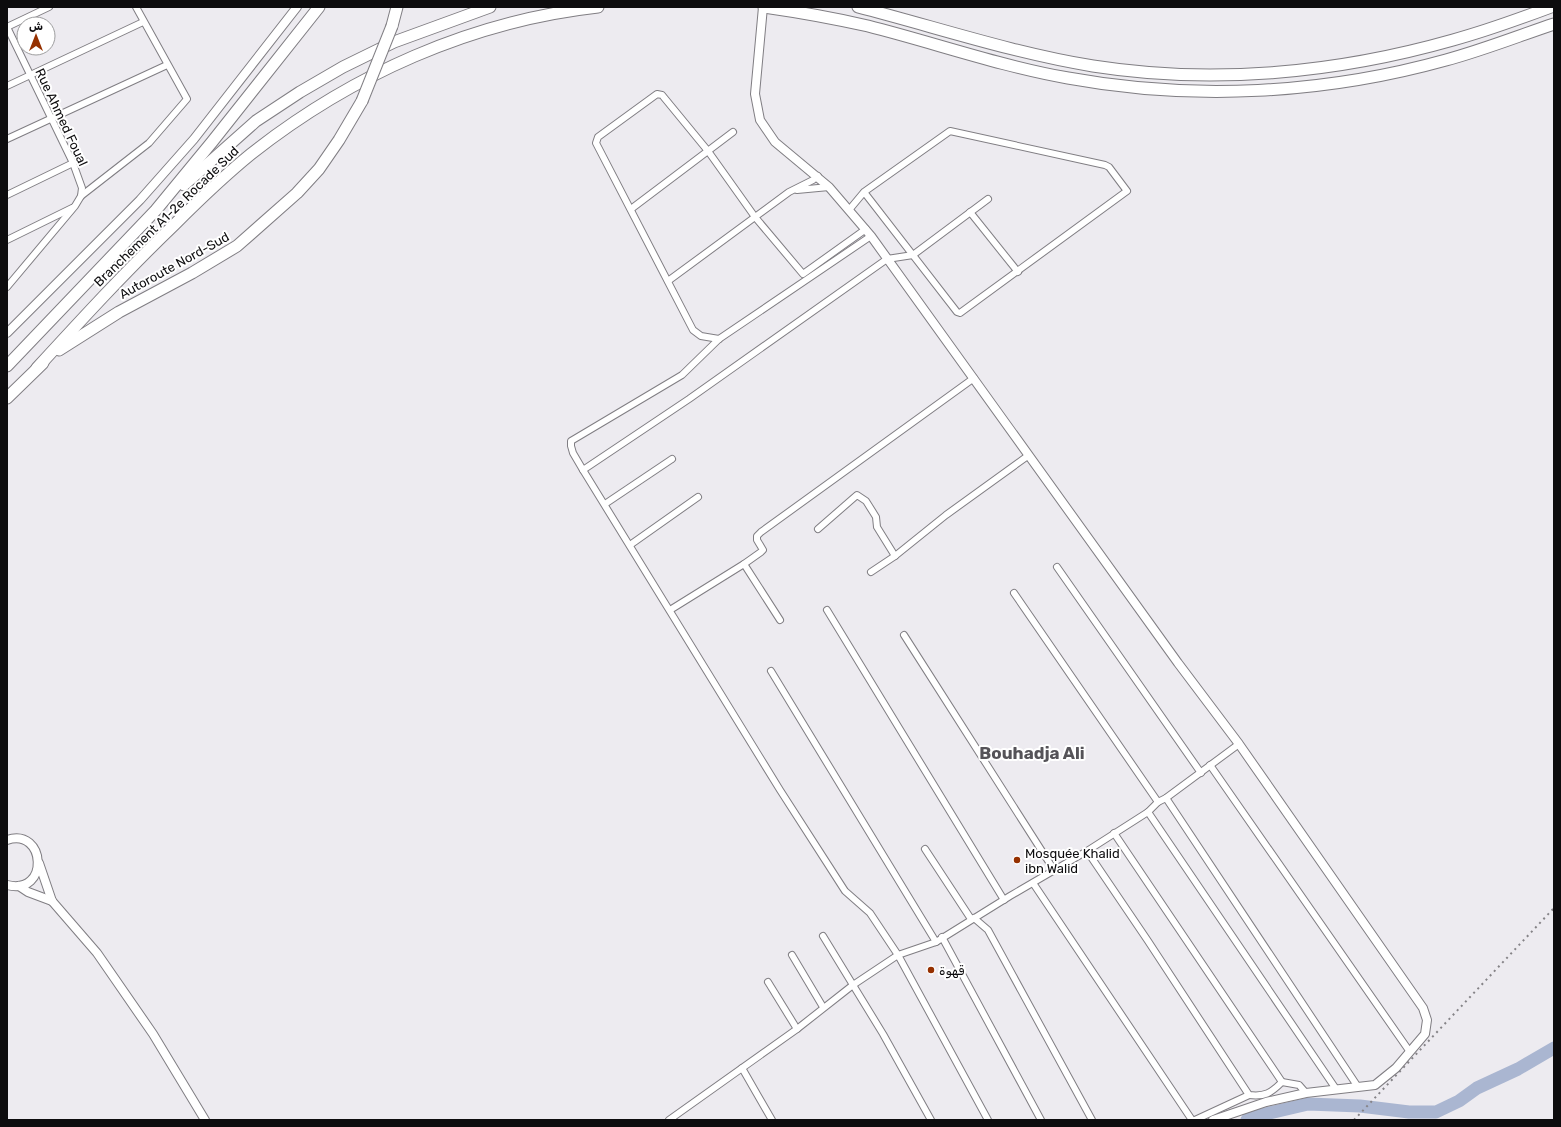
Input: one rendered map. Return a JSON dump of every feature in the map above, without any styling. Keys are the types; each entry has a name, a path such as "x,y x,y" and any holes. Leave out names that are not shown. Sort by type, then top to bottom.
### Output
{"highway":[{"path":"7,366 156,210 319,7"},
{"name":"Autoroute Nord-Sud","path":"7,398 36,368 65,346 119,312 192,273 237,246 297,193 319,169 339,140 362,101 398,7"},
{"name":"Branchement A1-2e Rocade Sud","path":"156,210 256,121 300,92 343,67 394,42 490,7"},
{"name":"Branchement A1-2e Rocade Sud","path":"36,368 126,272 225,176 280,132 316,107 400,62 444,44 533,18 598,7"},
{"path":"763,7 824,16 1027,70 1068,78 1145,88 1232,92 1278,90 1316,86 1406,70 1447,60 1554,24"},
{"path":"858,7 1001,46 1086,64 1130,71 1226,75 1270,73 1328,67 1375,59 1454,40 1551,7"}],"street":[{"path":"7,27 49,7"},
{"path":"7,287 75,206 81,196 148,143 187,100 136,7"},
{"path":"7,333 140,200 194,139 297,7"},
{"path":"763,7 755,94 760,120 775,142 818,176 868,233 1178,663 1240,744 1423,1008 1427,1020 1425,1034 1396,1068 1375,1085 1306,1093 1266,1102 1213,1120"},
{"path":"7,86 143,22"},
{"name":"Rue Ahmed Foual","path":"7,27 73,163 82,188 81,196"},
{"path":"7,140 50,118 167,66"},
{"path":"719,339 701,336 694,330 596,143 598,137 657,94 660,94 708,151 755,217 803,274 868,233"},
{"path":"849,210 864,192 950,131 1097,163 1109,167 1127,191 960,313 957,312 864,192"},
{"path":"631,209 733,132"},
{"path":"7,195 73,163"},
{"path":"668,281 793,190 818,176"},
{"path":"793,190 829,187"},
{"path":"583,470 689,399 887,259 913,255 988,199"},
{"path":"7,240 75,206"},
{"path":"970,212 1018,272"},
{"path":"868,233 719,339 682,376 571,441 571,446 573,453 583,470 780,790 845,891 870,913 898,955 988,1120"},
{"path":"670,610 744,564 763,550 758,540 758,536 761,532 974,378"},
{"path":"871,572 895,556 946,515 1029,455"},
{"path":"605,504 672,458"},
{"path":"818,529 857,495 866,501 876,517 877,527 895,556"},
{"path":"630,546 698,497"},
{"path":"744,564 780,620"},
{"path":"1057,567 1200,773"},
{"path":"1014,594 1158,802"},
{"path":"827,610 1004,900"},
{"path":"904,635 1054,870"},
{"path":"771,671 936,942"},
{"path":"668,1120 797,1029 823,1007 853,985 898,955 936,942 1054,870 1087,852 1148,812 1158,802 1166,798 1240,744"},
{"path":"1210,766 1410,1052"},
{"path":"1166,798 1358,1087"},
{"path":"1148,812 1336,1089"},
{"path":"1114,833 1282,1082 1299,1085 1306,1093"},
{"path":"7,840 18,839 31,845 38,856 52,901 97,953 153,1034 205,1120"},
{"path":"926,849 973,919 988,930 1092,1120"},
{"path":"1087,852 1148,941 1249,1095"},
{"path":"7,885 19,886 27,883 33,878 39,863"},
{"path":"1033,883 1192,1120"},
{"path":"19,886 28,892 52,901"},
{"path":"823,936 883,1034 931,1120"},
{"path":"942,937 1040,1120"},
{"path":"792,955 823,1007"},
{"path":"768,982 797,1029"},
{"path":"742,1068 772,1120"},
{"path":"1196,1120 1249,1095 1257,1096 1271,1093 1282,1082"}],"waterway":[{"path":"1247,1120 1265,1114 1308,1104 1360,1106 1409,1112 1436,1112 1459,1101 1477,1088 1518,1069 1554,1048"}],"railway":[{"path":"1354,1120 1554,908"}],"place":[{"name":"Mosquée Khalid ibn Walid","path":"1017,860"},
{"name":"قهوة","path":"931,970"}],"district":[{"name":"Bouhadja Ali","path":"1032,753"}]}
